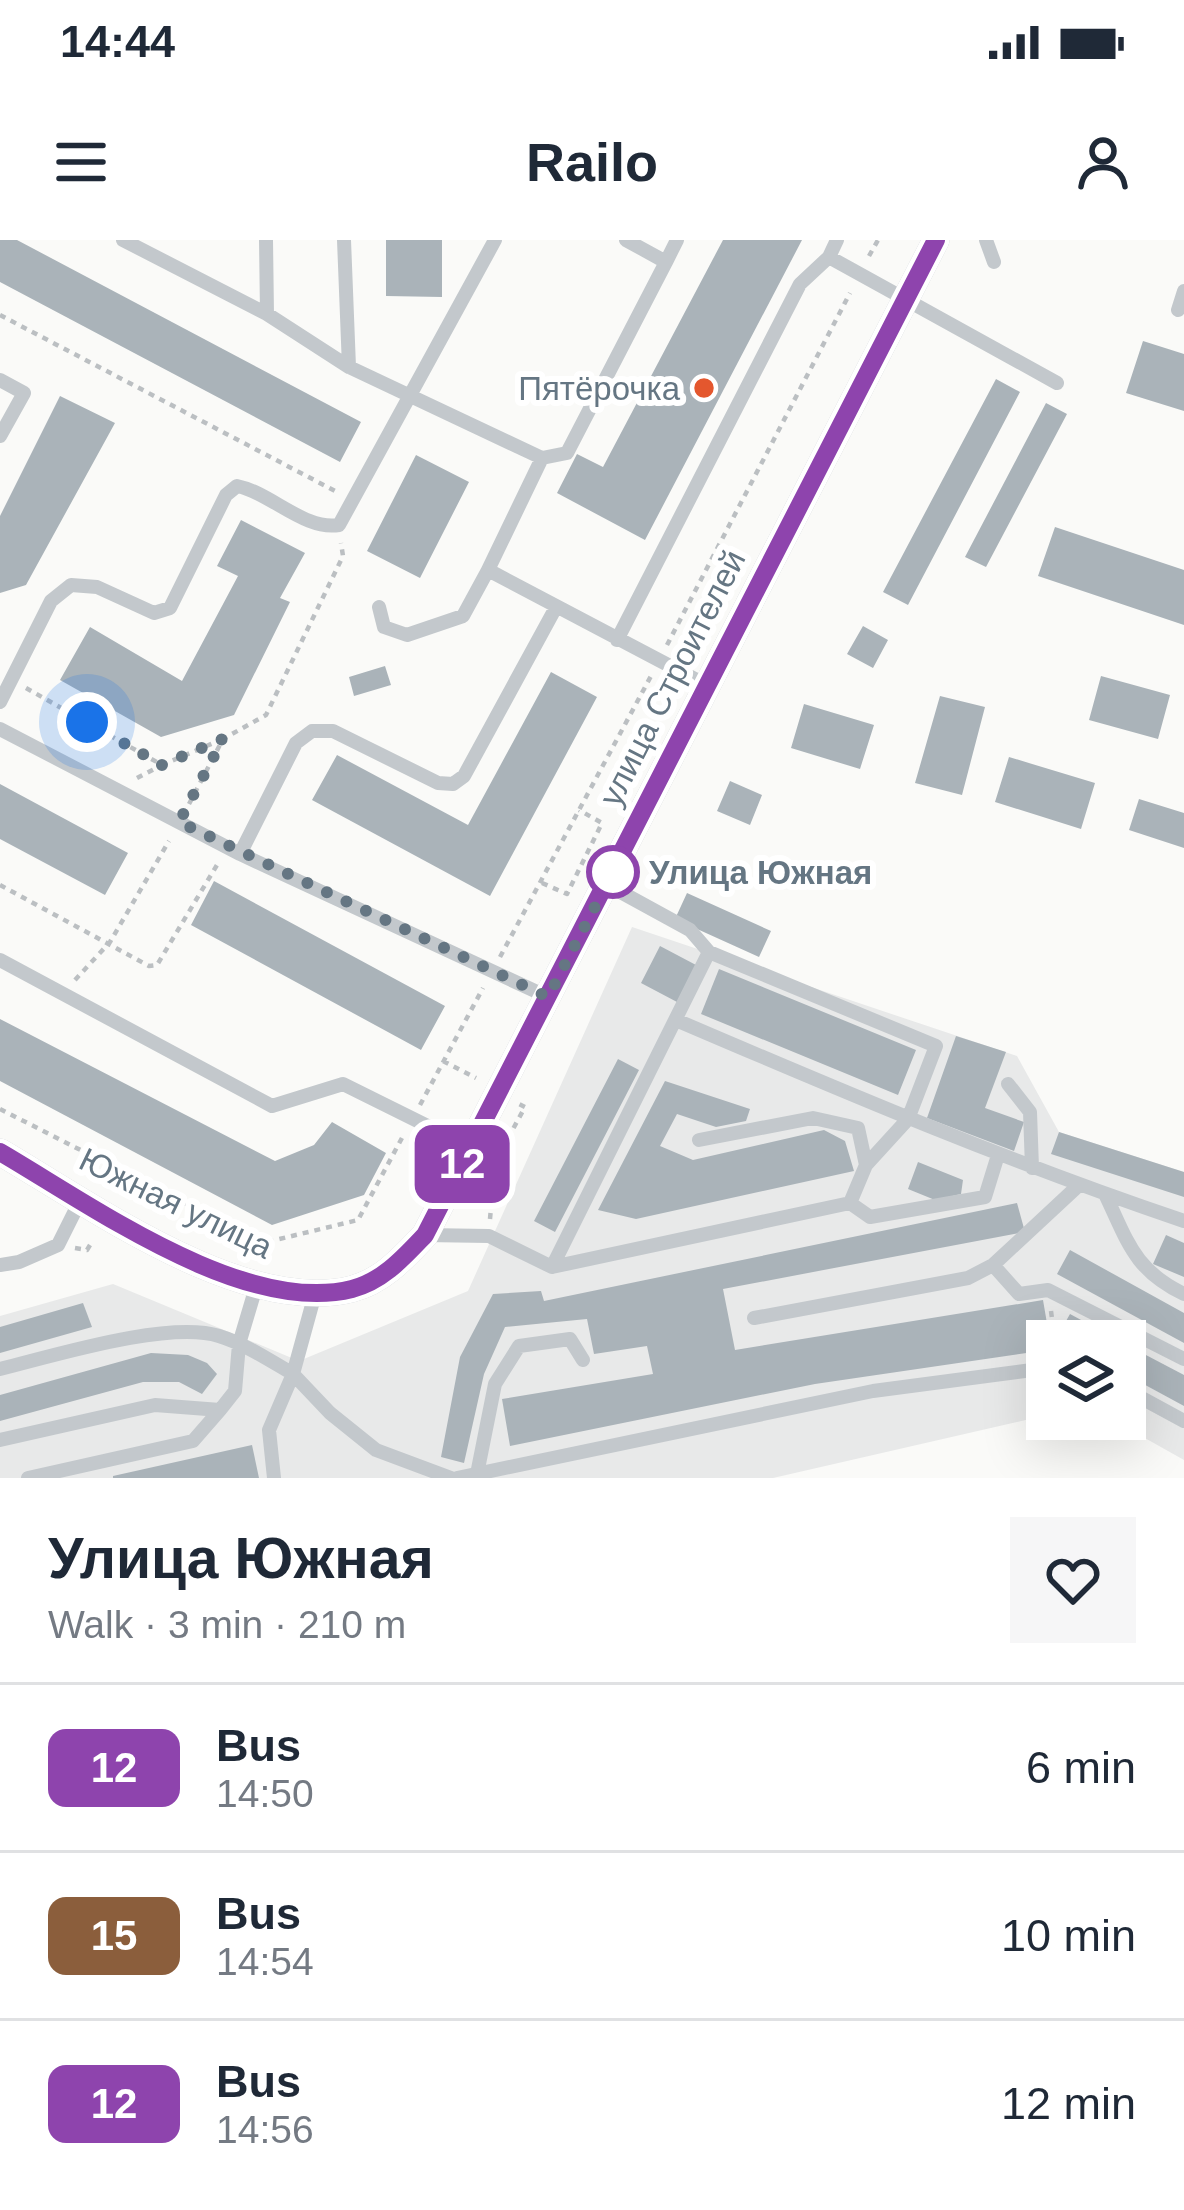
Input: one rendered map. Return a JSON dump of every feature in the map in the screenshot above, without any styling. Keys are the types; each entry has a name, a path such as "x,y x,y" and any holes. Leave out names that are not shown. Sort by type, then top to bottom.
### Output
{"street":[{"name":"улица Строителей","path":"394,1268 425,1235 936,240"},
{"name":"Южная улица","path":"0,1152 107,1216 256,1287 315,1294 356,1288 394,1268"}],"lane":[{"path":"123,240 267,314 349,367 542,458 567,453 677,240"},
{"path":"266,240 267,314"},
{"path":"344,240 349,367"},
{"path":"0,702 51,601 71,585 97,587 154,613 170,608 226,495 237,486 252,489 325,528 339,525 495,240"},
{"path":"626,240 666,262"},
{"path":"617,640 800,284 829,256 837,240"},
{"path":"986,240 994,262"},
{"path":"829,256 1057,383"},
{"path":"1178,310 1184,291"},
{"path":"0,380 24,393 0,436"},
{"path":"379,607 384,627 407,635 463,616 542,458"},
{"path":"488,570 708,686"},
{"path":"234,851 296,742 312,731 334,731 438,783 453,784 464,776 555,609"},
{"path":"0,729 234,851 548,997"},
{"path":"606,884 690,929 709,952 937,1046 908,1119 866,1165 850,1203"},
{"path":"552,1267 709,952"},
{"path":"0,960 272,1106 343,1084 470,1147"},
{"path":"676,1020 998,1155 1184,1220"},
{"path":"1008,1084 1030,1112 1032,1168"},
{"path":"699,1140 813,1118 858,1128 866,1165"},
{"path":"425,1235 489,1236 552,1267 850,1203 869,1217 985,1197 998,1155"},
{"path":"754,1318 968,1278 992,1265 1078,1185"},
{"path":"1105,1194 1138,1264 1159,1282 1184,1294"},
{"path":"0,1265 19,1262 58,1244 81,1199"},
{"path":"992,1265 1019,1294 1048,1290 1184,1359"},
{"path":"28,1478 193,1442 235,1390 239,1344 256,1287"},
{"path":"274,1478 269,1430 293,1373 315,1294"},
{"path":"0,1370 135,1336 213,1334 293,1373 329,1413 376,1450 454,1478 873,1391 1026,1371"},
{"path":"477,1474 495,1384 519,1346 570,1339 583,1360"},
{"path":"1146,1400 1184,1421"},
{"path":"0,1440 155,1405 220,1410"}],"path":[{"path":"0,1109 262,1243 358,1220 878,240"},
{"path":"0,315 352,500"},
{"path":"11,680 162,765 223,739 266,715 343,556 339,525"},
{"path":"62,994 110,942 223,739"},
{"path":"540,882 567,894 602,823 579,810"},
{"path":"0,885 149,966 157,965 234,851"},
{"path":"443,1061 485,1083"},
{"path":"489,1236 495,1162 525,1107"}],"shaded area":[{"path":"632,927 1017,1056 1059,1132 1184,1172 1184,1460 1146,1439 1146,1320 1026,1320 1026,1420 773,1478 0,1478 0,1316 113,1284 299,1361 468,1291"}],"building":[{"path":"0,240 17,240 361,422 340,462 0,282"},
{"path":"386,240 442,240 442,297 386,296"},
{"path":"723,240 802,240 645,540 557,493 577,454 603,467"},
{"path":"1143,341 1184,354 1184,411 1126,393"},
{"path":"996,379 1020,392 908,605 883,592"},
{"path":"60,396 115,423 26,585 0,593 0,516"},
{"path":"1046,403 1067,414 986,567 965,557"},
{"path":"416,455 469,482 420,578 367,551"},
{"path":"241,520 305,553 280,598 290,602 234,715 161,737 60,680 90,627 182,681 238,576 217,566"},
{"path":"1055,527 1184,570 1184,625 1038,576"},
{"path":"863,626 888,640 873,668 847,654"},
{"path":"385,666 391,685 354,696 349,677"},
{"path":"551,672 597,697 490,896 312,800 337,755 468,825"},
{"path":"1101,676 1170,695 1158,739 1089,720"},
{"path":"940,696 985,707 962,795 915,783"},
{"path":"804,704 874,725 860,769 791,748"},
{"path":"1009,757 1095,783 1081,829 995,802"},
{"path":"730,781 762,795 750,825 717,811"},
{"path":"0,784 128,853 105,895 0,839"},
{"path":"1139,799 1184,813 1184,848 1129,830"},
{"path":"214,881 445,1006 421,1050 191,925"},
{"path":"687,893 771,931 759,957 675,919"},
{"path":"660,946 696,965 677,1002 641,983"},
{"path":"719,969 916,1050 898,1095 701,1014"},
{"path":"0,1019 275,1161 314,1145 332,1122 386,1153 364,1195 272,1225 0,1081"},
{"path":"956,1036 1006,1052 985,1108 1024,1122 1014,1151 927,1118"},
{"path":"618,1059 639,1070 555,1232 534,1221"},
{"path":"665,1081 750,1109 746,1121 716,1127 677,1114 660,1146 693,1160 824,1130 845,1141 854,1171 636,1219 598,1210"},
{"path":"1059,1132 1184,1172 1184,1197 1051,1154"},
{"path":"918,1162 963,1180 961,1194 935,1200 908,1189"},
{"path":"1017,1203 1025,1232 723,1289 735,1350 1043,1300 1046,1320 1026,1320 1026,1353 815,1384 510,1446 502,1399 653,1374 647,1346 594,1354 587,1319 505,1327 484,1374 464,1463 441,1457 460,1357 493,1294 541,1291 544,1301"},
{"path":"1166,1235 1184,1243 1184,1277 1153,1264"},
{"path":"1070,1250 1184,1313 1184,1343 1146,1320 1057,1274"},
{"path":"83,1303 92,1327 0,1353 0,1327"},
{"path":"151,1353 188,1355 207,1363 217,1374 202,1394 179,1382 143,1382 0,1421 0,1395"},
{"path":"1146,1355 1184,1375 1184,1406 1146,1385"},
{"path":"252,1445 259,1478 113,1478 113,1476"}],"bus line":[{"name":"12","path":"0,1152 107,1216 256,1287 315,1294 356,1288 394,1268 425,1235 936,240"}],"place":[{"name":"Пятёрочка","path":"704,388"},
{"name":"Улица Южная","path":"613,872"}],"route":[{"path":"87,722 162,765 223,739 179,822 548,997 613,872"}]}
